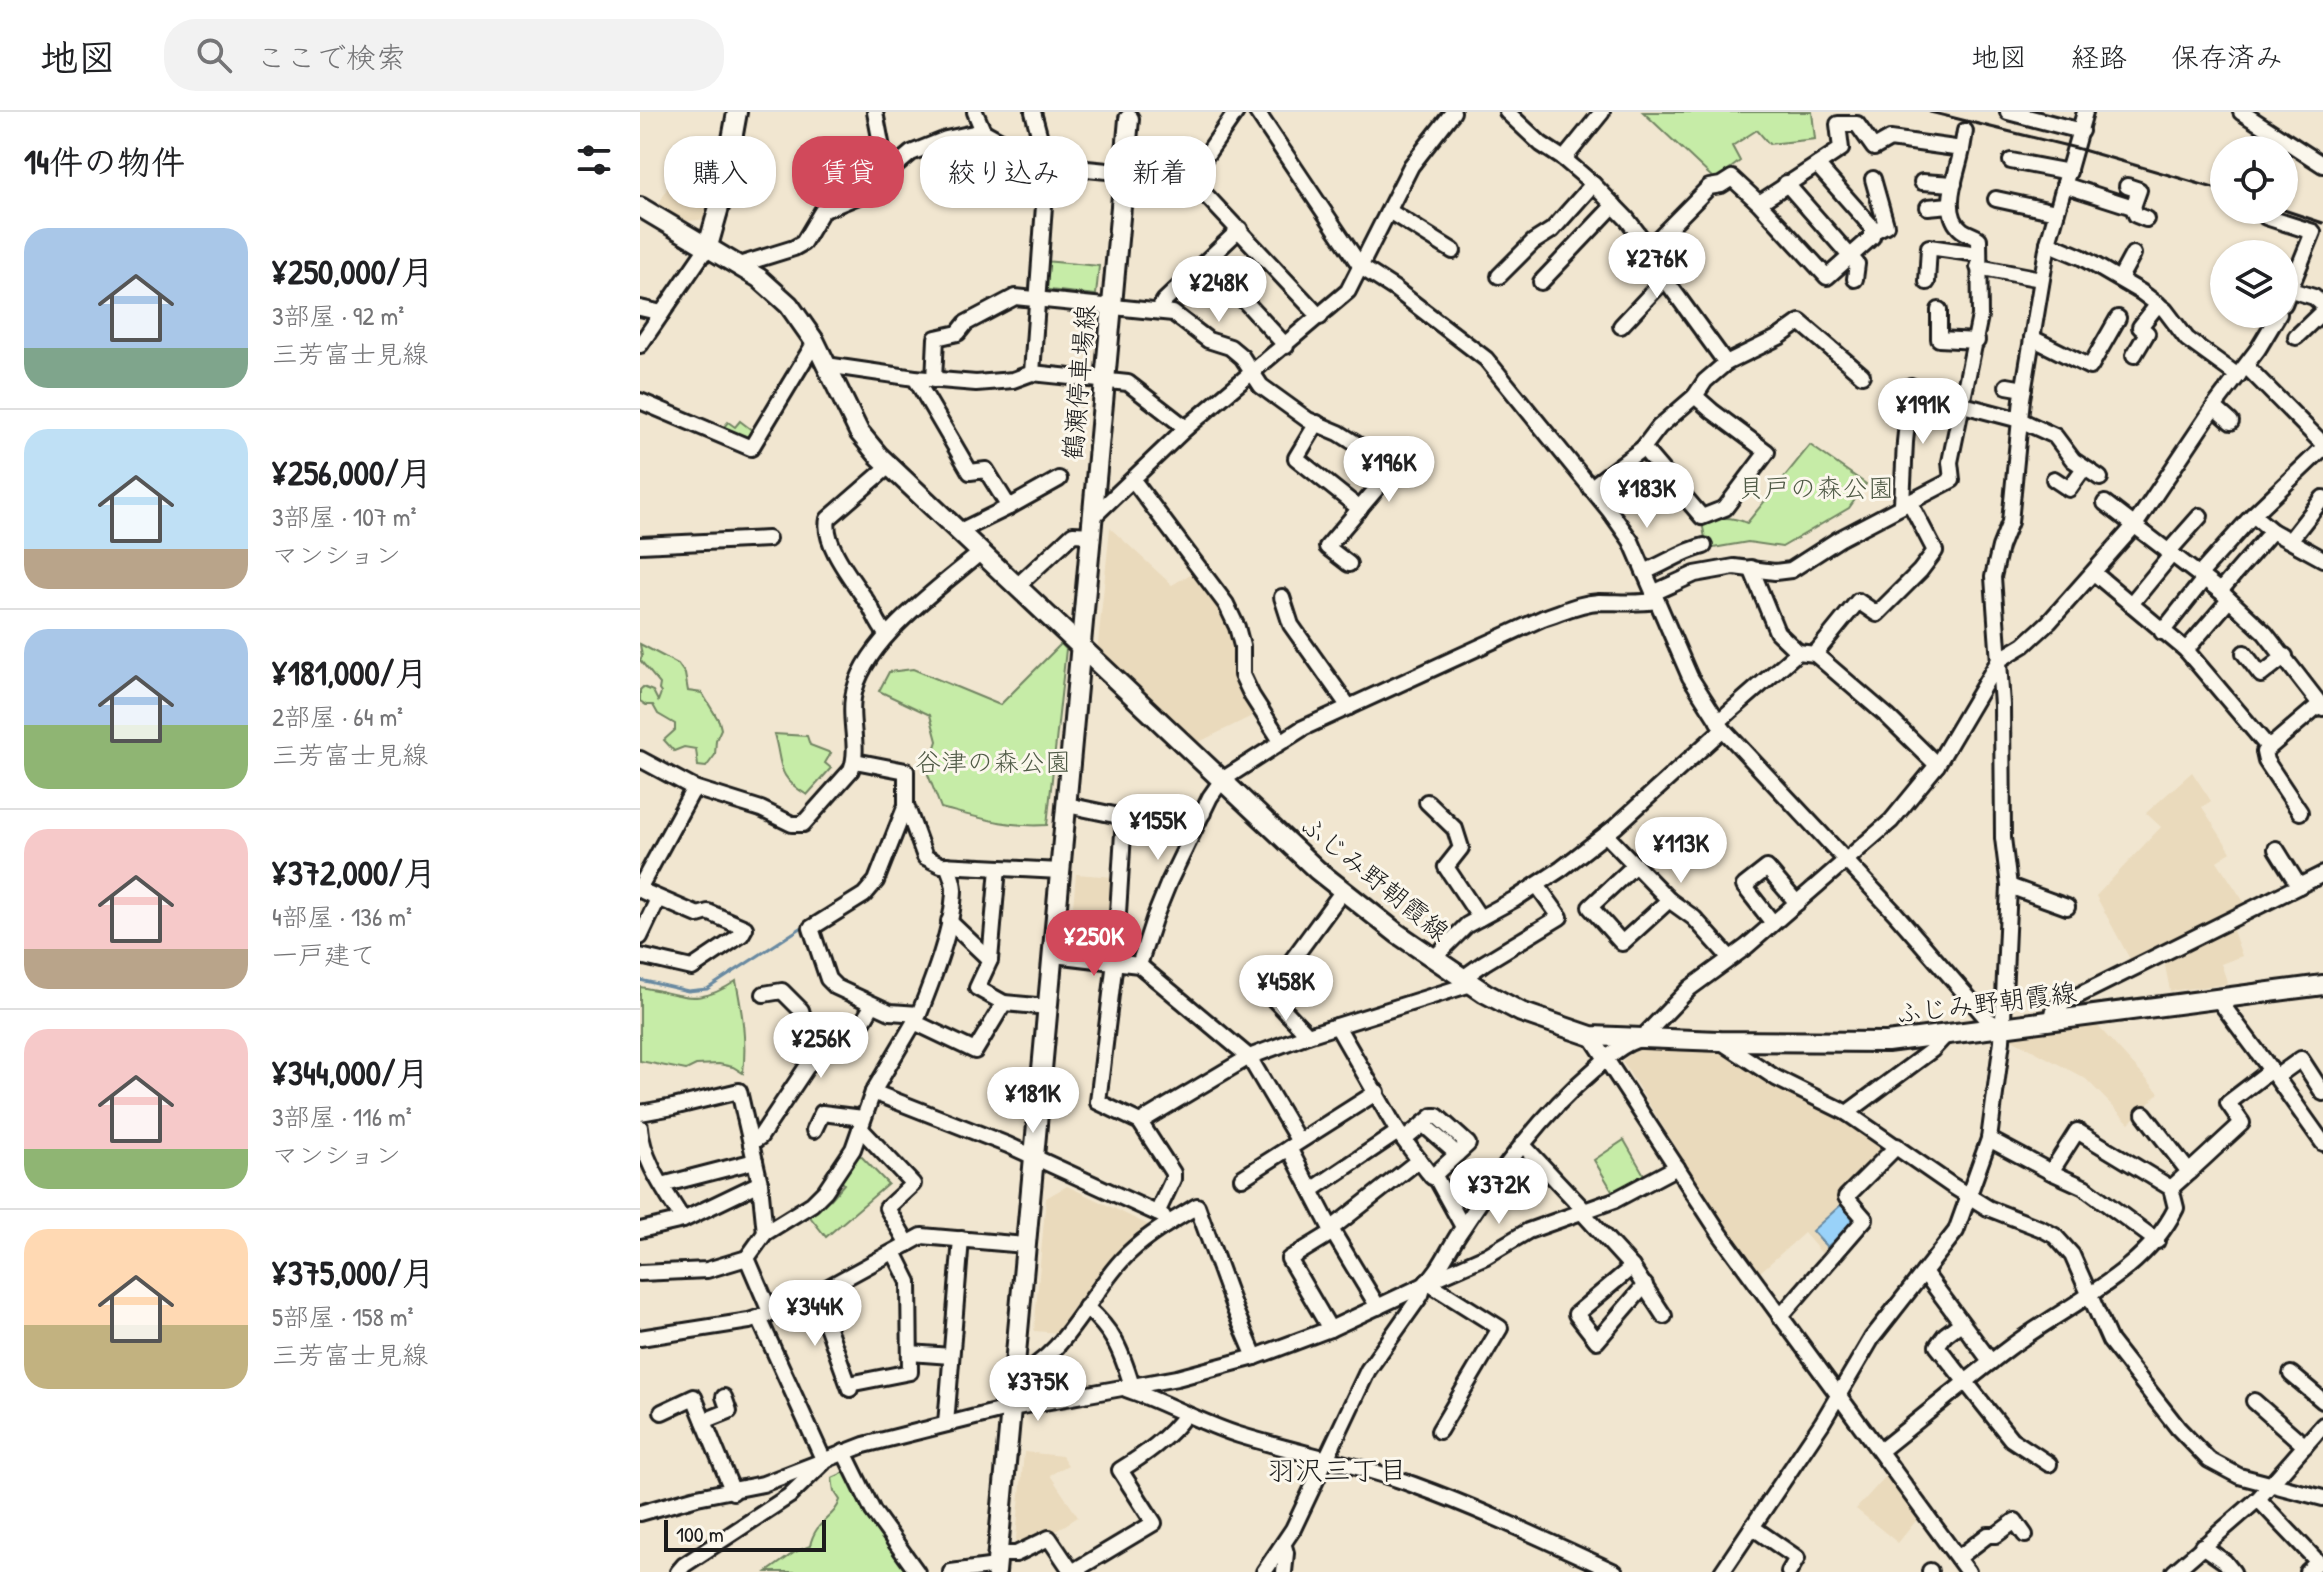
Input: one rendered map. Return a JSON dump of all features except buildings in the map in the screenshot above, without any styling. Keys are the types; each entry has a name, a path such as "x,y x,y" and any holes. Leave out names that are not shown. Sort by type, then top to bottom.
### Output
{"main road":[{"path":"708,246 719,210 737,112"},
{"name":"鶴瀬停車場線","path":"1127,136 1129,114"},
{"name":"ふじみ野朝霞線","path":"640,207 759,278 789,305 815,342 859,432 889,466 1342,892 1433,959 1521,1012 1591,1036 1860,1043 1944,1037 2218,999 2320,990"},
{"name":"鶴瀬停車場線","path":"997,1564 1121,208"}],"street":[{"path":"875,112 880,136"},
{"path":"975,112 983,131 992,136"},
{"path":"1033,112 1039,136"},
{"path":"1216,141 1236,112"},
{"path":"1257,112 1361,267 1395,289 1486,359 1631,541 1690,677 1721,725 1895,913 1988,1020 2002,1028"},
{"path":"1016,587 1073,534 1092,526 1186,428 1348,291 1411,166 1453,112"},
{"path":"1507,112 1614,205 1649,248 1665,279 1726,363"},
{"path":"1564,159 1602,112"},
{"path":"2008,112 2081,131"},
{"path":"1722,1572 1816,1433 1872,1338 1956,1231 1989,1139 2002,1028 2009,886 2001,807 2002,705 1993,577 2010,522 2024,389 2048,243 2085,112"},
{"path":"2241,112 2323,165"},
{"path":"1759,203 1841,149 1838,124 1857,124 1874,148 1890,139 1962,149"},
{"path":"904,159 911,153 946,139 983,131"},
{"path":"1139,965 1169,882 1210,797 1222,780 1281,741 1349,707 1573,607 1597,602 1637,604 1695,574 1734,567 1775,572 1791,570 1839,539 1952,480 1950,462 1980,316 1979,239 1961,230 1950,205 1965,131"},
{"path":"1649,248 1709,187 1721,185 1732,178 1827,277 1872,237 1872,227 1817,165"},
{"path":"2014,166 2066,179 2133,207"},
{"path":"1872,232 1886,225 1873,179"},
{"path":"1922,182 1954,184"},
{"path":"1786,183 1857,264 1855,279"},
{"path":"1499,276 1533,242 1552,230 1593,184"},
{"path":"2138,189 2133,207 2136,215 2146,219"},
{"path":"1996,199 2056,212"},
{"path":"1216,205 1320,317"},
{"path":"1541,282 1614,205"},
{"path":"1928,207 1950,205"},
{"path":"739,265 803,243 822,211 829,208"},
{"path":"1032,373 1043,208"},
{"path":"1389,211 1453,251"},
{"path":"2288,224 2313,232 2298,272"},
{"path":"1159,310 1164,301 1240,229"},
{"path":"2048,243 2120,278 2158,304 2187,339 2242,371 2322,442 2253,515 2162,632"},
{"path":"640,345 708,246"},
{"path":"1927,282 1929,247 2041,279"},
{"path":"2120,278 2133,254"},
{"path":"1621,326 1665,279"},
{"path":"2296,337 2323,308 2314,297 2298,292"},
{"path":"934,380 936,338 958,333 966,323 1015,297 1173,313 1208,340 1230,347 1242,357 1261,386 1296,413 1366,450 1389,474 1327,547 1349,564"},
{"path":"1241,297 1286,346"},
{"path":"2134,355 2147,333 2140,327 2158,304"},
{"path":"640,308 662,313"},
{"path":"1939,310 1939,339 1977,341"},
{"path":"2032,338 2090,367 2118,318"},
{"path":"1590,488 1643,448 1659,427 1695,396 1705,381 1726,363 1779,337 1800,322 1862,375"},
{"path":"1264,1572 1284,1546 1368,1370 1522,1144 1565,1094 1607,1058 1632,1041 1641,1039 1690,988 1773,923 1891,821 1937,765 1999,660 2024,645 2049,622 2135,525 2270,328"},
{"path":"640,401 751,448 815,342"},
{"path":"826,365 976,383 1013,380 1032,373 1132,385 1186,428"},
{"path":"915,378 970,472 986,470 1009,507"},
{"path":"1815,654 1858,601 1877,614 1920,571 1935,551 1906,502 1905,442 1912,386"},
{"path":"2007,386 2024,389"},
{"path":"1643,448 1702,517 1725,508 1767,452 1695,396"},
{"path":"1963,405 2020,420 2055,436 2073,460 2100,478"},
{"path":"2214,407 2231,422"},
{"path":"1317,423 1296,458 1360,509"},
{"path":"887,635 851,580 832,544 826,525 828,519 889,466"},
{"path":"2054,479 2069,489 2084,468"},
{"path":"958,532 1059,479"},
{"path":"1133,480 1226,604 1242,646 1242,675 1281,741"},
{"path":"2291,539 2323,498"},
{"path":"2105,503 2224,595 2285,656 2322,706 2264,752 2266,761 2300,812"},
{"path":"2253,515 2272,531 2323,559"},
{"path":"2131,604 2200,516"},
{"path":"2186,650 2272,531"},
{"path":"640,545 768,539"},
{"path":"1644,572 1665,564 1685,550 1704,546"},
{"path":"640,759 694,788 761,809 798,825 803,824 851,770 855,761 851,726 853,695 873,651 980,553"},
{"path":"1751,568 1777,632 1798,652 1815,654 1887,716 1937,765"},
{"path":"2094,573 2186,650 2268,747"},
{"path":"1282,597 1291,625 1349,707"},
{"path":"1433,959 1467,925 1537,885 1606,835 1798,652"},
{"path":"2244,653 2264,679 2285,656"},
{"path":"855,761 906,771 906,805 925,857 947,865 1060,871"},
{"path":"640,956 692,968 741,935 745,928 708,912 698,915 640,888 694,788"},
{"path":"1427,802 1455,829 1461,848 1446,867 1480,918"},
{"path":"906,805 876,881 864,895 811,928 828,979 836,987 872,1006 917,1018 975,1051 1004,1003"},
{"path":"1067,805 1124,817 1164,811 1203,813"},
{"path":"1124,817 1115,961 1098,1102 1140,1122 1173,1173 1157,1213"},
{"path":"1606,835 1669,900 1694,918 1730,958"},
{"path":"2276,849 2299,886"},
{"path":"640,1273 707,1270 747,1258 765,1233 812,1204 825,1191 853,1149 873,1092 917,1018 949,921 954,892 947,865"},
{"path":"1635,865 1590,907 1622,943 1669,900"},
{"path":"998,868 990,960 977,988 1004,1003 1048,1007"},
{"path":"1773,923 1744,886 1767,868 1797,903"},
{"path":"2051,1022 2054,1010 2065,1002 2323,874"},
{"path":"1140,1122 1249,1057 1467,981 1484,963 1560,917 1537,885"},
{"path":"2009,886 2067,907"},
{"path":"1308,1035 1268,993 1342,892"},
{"path":"640,937 658,899"},
{"path":"949,921 990,960"},
{"path":"1054,955 1139,965 1249,1057 1294,1144 1332,1230 1378,1307"},
{"path":"764,994 782,991 801,1010 814,1056"},
{"path":"2218,999 2323,1143"},
{"path":"751,1143 760,1137 814,1056 843,1024 859,1028 872,1006"},
{"path":"1337,1026 1401,1136 1432,1177 1435,1176 1463,1227"},
{"path":"1591,1036 1721,1235 1968,1572"},
{"path":"1847,1113 1932,1050 1944,1037"},
{"path":"1720,1041 1776,1078 1847,1113 1988,1208 2055,1236 2072,1255 2110,1341 2178,1428 2209,1460 2222,1468 2270,1485 2323,1498"},
{"path":"2171,1188 2242,1123 2228,1103 2274,1073 2301,1059 2323,1093"},
{"path":"640,1113 739,1091 760,1183 765,1233"},
{"path":"873,1092 1035,1157 1172,1221"},
{"path":"1242,1178 1377,1092"},
{"path":"814,1130 822,1113 862,1123 913,1184 887,1208 908,1244"},
{"path":"2144,1114 2189,1172"},
{"path":"1312,1190 1437,1116 1468,1144 1435,1176"},
{"path":"2051,1172 2086,1117"},
{"path":"640,1127 641,1140 683,1220"},
{"path":"1880,1451 1991,1362 2090,1295 2157,1241 2176,1208 2171,1188 2077,1131"},
{"path":"1989,1139 2084,1187 2157,1241"},
{"path":"1522,1144 1632,1267 1664,1316"},
{"path":"1780,1317 1865,1219 1846,1197 1897,1146"},
{"path":"1330,1329 1289,1259 1332,1230 1419,1160"},
{"path":"662,1185 755,1161"},
{"path":"640,1513 697,1497 763,1484 844,1452 946,1424 1011,1408 1177,1378 1255,1357 1330,1329 1486,1256 1528,1231 1615,1200 1677,1167"},
{"path":"640,1230 683,1220 760,1183"},
{"path":"1014,1377 1034,1370 1055,1348 1121,1261 1139,1244 1197,1206 1255,1357"},
{"path":"640,1338 765,1316 816,1295 922,1236 1025,1245"},
{"path":"946,1424 961,1239"},
{"path":"816,1295 849,1386 910,1372 909,1282 894,1252"},
{"path":"747,1258 765,1316 824,1461"},
{"path":"1632,1267 1576,1314 1597,1341 1645,1285"},
{"path":"1924,1272 1991,1362"},
{"path":"1426,1284 1500,1328 1439,1431"},
{"path":"1086,1307 1109,1329 1121,1349 1127,1387"},
{"path":"1961,1323 1945,1335 1937,1346 2011,1439 2049,1464"},
{"path":"910,1353 951,1356"},
{"path":"2291,1374 2323,1401"},
{"path":"1127,1387 1185,1415 1240,1435 1389,1477 1453,1500 1515,1524 1615,1572"},
{"path":"662,1412 694,1397 733,1492"},
{"path":"704,1421 729,1411 724,1397"},
{"path":"2254,1401 2305,1446"},
{"path":"951,1572 997,1564 1049,1538 1072,1572 1154,1523 1120,1470 1160,1442 1185,1415"},
{"path":"2174,1572 2258,1499 2323,1425"},
{"path":"844,1452 873,1511 917,1572"},
{"path":"678,1572 789,1496 824,1461"},
{"path":"2258,1499 2318,1562 2307,1572"},
{"path":"1958,1558 1988,1535 1996,1535 2015,1521 2025,1535"},
{"path":"1752,1527 1797,1558 1789,1572"},
{"path":"1284,1546 1284,1572"},
{"path":"2202,1546 2225,1562 2233,1572"}],"shaded area":[{"path":"664,194 664,208 709,208 707,219 688,221 685,226 657,209"},
{"path":"1110,528 1172,585 1197,570 1226,616 1234,645 1234,675 1254,715 1197,743 1097,653"},
{"path":"2192,772 2211,801 2202,807 2231,852 2217,861 2246,905 2132,963 2096,896 2161,827 2146,813"},
{"path":"1076,874 1115,877 1108,952 1104,955 1069,952"},
{"path":"2231,925 2242,956 2221,964 2228,984 2170,991 2164,960"},
{"path":"2095,1023 2159,1093 2129,1123 2086,1079 2008,1037 2012,1032"},
{"path":"1642,1045 1722,1047 1893,1145 1842,1198 1860,1217 1825,1257 1804,1233 1758,1274 1622,1061"},
{"path":"1067,1186 1157,1229 1060,1333 1034,1331 1046,1198"},
{"path":"1024,1452 1062,1456 1068,1465 1050,1475 1078,1517 1051,1534 1015,1549"},
{"path":"1887,1475 1919,1517 1898,1543 1856,1509"}],"green space":[{"path":"1643,112 1812,112 1815,139 1769,144 1757,130 1732,146 1740,161 1715,180"},
{"path":"1044,261 1099,266 1096,295 1040,289"},
{"path":"740,421 753,431 747,440 723,428 728,422 735,427"},
{"name":"貝戸の森公園","path":"1810,445 1866,484 1849,508 1782,547 1748,542 1707,549 1702,522 1724,518 1747,523"},
{"path":"640,644 678,664 685,674 688,691 702,693 719,721 721,729 715,755 706,767 698,766 696,749 684,747 674,751 664,740 675,730 675,724 658,714 653,705 640,701 643,687 653,691 658,701 661,693 660,684 640,660"},
{"name":"谷津の森公園","path":"1061,644 1066,649 1047,825 1007,823 941,808 927,772 937,741 930,715 879,691 889,672 913,669 1000,705"},
{"path":"774,734 807,736 810,745 831,753 825,763 831,768 807,795 785,775"},
{"path":"736,981 744,1038 743,1073 719,1064 696,1065 686,1070 640,1061 640,987 699,997"},
{"path":"1624,1140 1647,1180 1616,1197 1594,1160"},
{"path":"855,1150 888,1184 826,1237 807,1213 829,1196 831,1199 844,1184 838,1177"},
{"path":"851,1473 910,1572 767,1572 795,1552 810,1546 816,1530 840,1500 834,1491 832,1478"}],"water":[{"path":"1842,1204 1857,1220 1827,1247 1812,1231"}],"waterway":[{"path":"840,902 853,893"},
{"path":"640,980 688,991 707,989 807,924"}],"railway":[{"path":"1930,112 2076,148 2210,187"},
{"path":"2298,215 2323,223"}],"district":[{"name":"羽沢三丁目","path":"1337,1470"}]}
